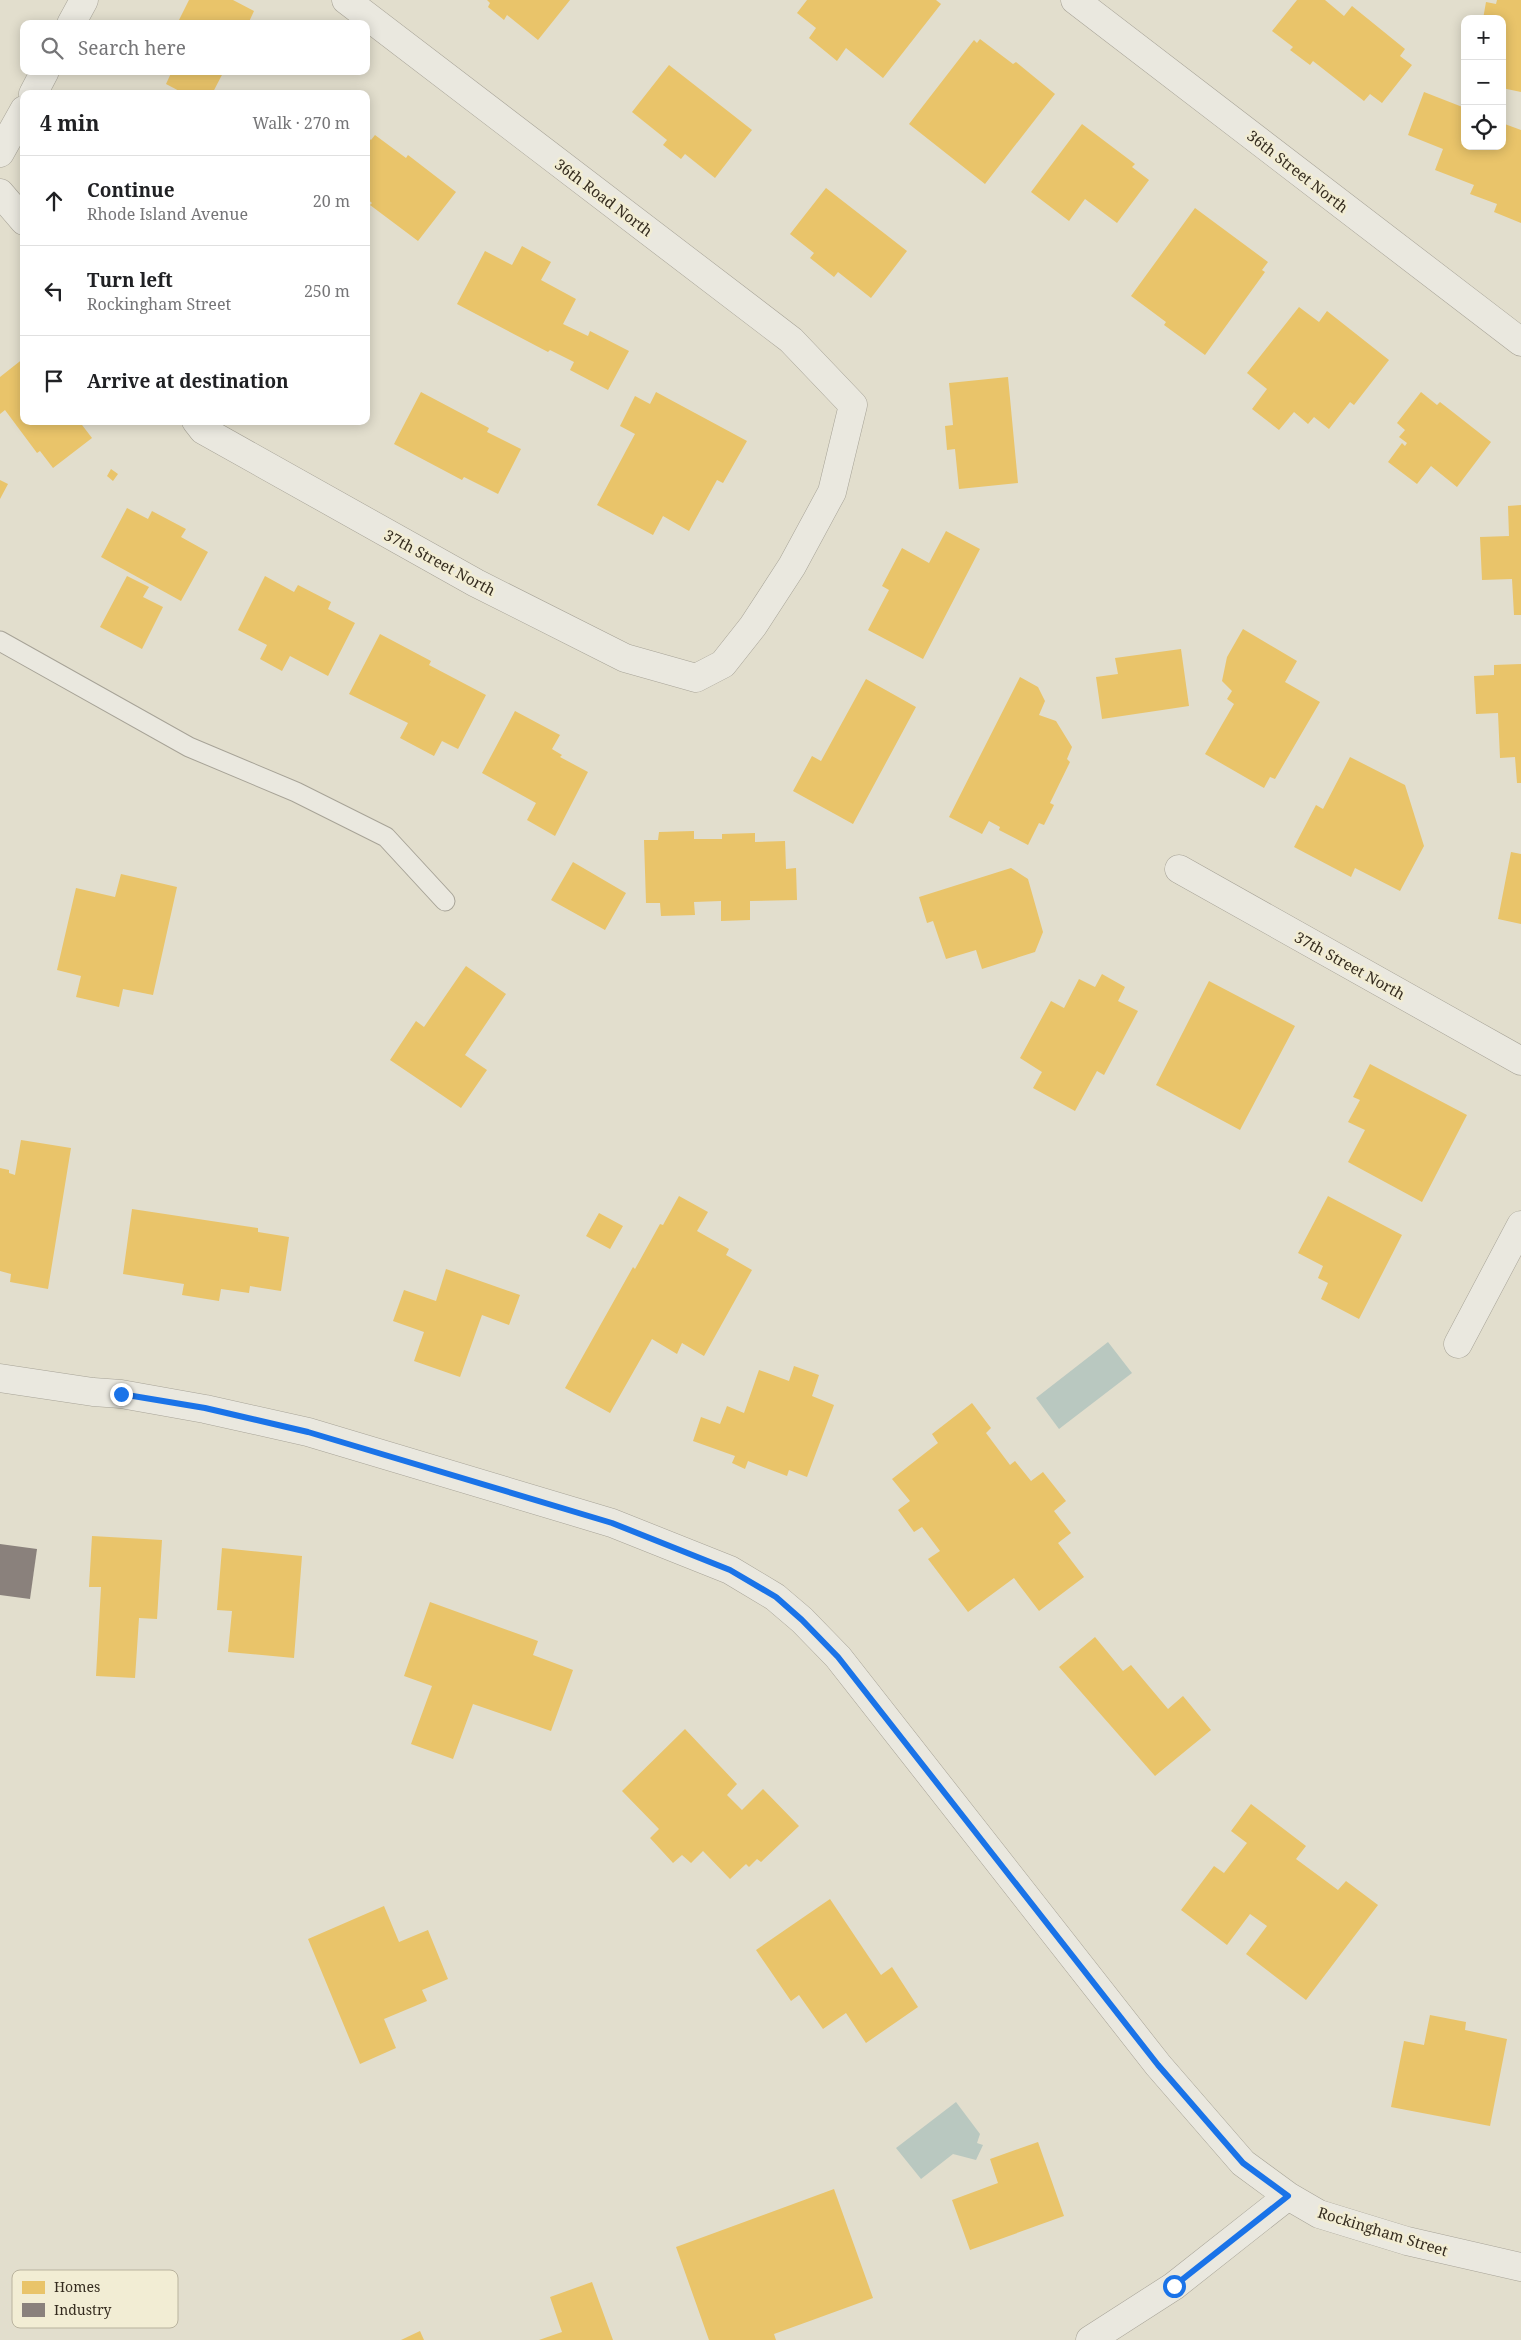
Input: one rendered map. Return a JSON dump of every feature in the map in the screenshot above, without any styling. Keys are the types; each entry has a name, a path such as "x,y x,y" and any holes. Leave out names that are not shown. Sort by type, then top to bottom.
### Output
{"street":[{"path":"73,20 84,0"},
{"name":"36th Road North","path":"346,0 791,340 853,406 832,492 792,566 753,626 723,664 696,678"},
{"name":"36th Street North","path":"1076,0 1521,342"},
{"path":"35,90 43,75"},
{"path":"0,154 20,117"},
{"path":"0,193 20,216"},
{"name":"37th Street North","path":"199,425 203,430 476,582 626,658 696,678"},
{"name":"37th Street North","path":"1179,870 1521,1061"},
{"path":"1458,1344 1521,1225"},
{"name":"Rockingham Street","path":"0,1378 205,1408 308,1432 612,1523 730,1570 776,1597 802,1620 838,1657 1164,2072 1243,2163 1288,2196 1319,2214 1398,2239 1521,2267"},
{"path":"1090,2340 1174,2286 1288,2196"}],"lane":[{"path":"0,641 189,747 296,792 386,837 445,901"}],"shaded area":[{"path":"1108,1342 1132,1373 1059,1429 1036,1398"},
{"path":"956,2102 980,2134 977,2143 983,2145 976,2160 953,2154 921,2179 896,2148"}],"building: Homes":[{"path":"189,0 233,0 254,11 250,20 179,20"},
{"path":"487,0 570,0 538,40 507,15 504,20 488,7 490,3"},
{"path":"807,0 936,0 941,4 883,78 846,48 837,61 809,38 816,28 797,13"},
{"path":"1297,0 1325,0 1344,16 1352,6 1405,49 1400,56 1412,65 1382,103 1370,94 1364,101 1313,61 1310,65 1290,50 1293,47 1272,31"},
{"path":"1497,0 1521,0 1521,92 1506,89 1506,15 1484,15 1486,2 1496,4"},
{"path":"980,39 1013,64 1016,62 1055,94 985,184 909,124 974,40 977,43"},
{"path":"669,65 752,130 715,178 685,154 681,159 663,145 667,140 632,112"},
{"path":"170,75 222,75 214,90 177,90 166,84"},
{"path":"1424,92 1461,106 1461,150 1506,150 1506,124 1521,130 1521,223 1494,212 1497,204 1470,194 1474,185 1435,170 1443,149 1408,135"},
{"path":"1082,124 1135,164 1132,167 1149,180 1117,223 1085,199 1069,221 1031,192"},
{"path":"375,135 406,158 408,155 456,192 418,241 370,205 372,203 370,201 371,140"},
{"path":"826,188 907,251 871,298 838,272 834,277 810,258 814,253 790,234"},
{"path":"1195,208 1268,262 1262,270 1265,272 1205,355 1164,325 1166,322 1131,296"},
{"path":"522,246 551,262 541,280 576,299 563,324 588,336 590,331 629,351 608,390 570,370 574,362 550,350 548,352 457,304 485,251 512,265"},
{"path":"1299,307 1319,322 1327,311 1389,360 1354,405 1350,402 1329,429 1314,417 1308,424 1294,412 1279,430 1252,409 1267,389 1247,373"},
{"path":"20,361 20,425 82,425 92,438 53,468 40,451 37,453 5,410 0,414 0,377"},
{"path":"1008,377 1018,483 959,489 955,449 947,450 945,426 953,425 949,383"},
{"path":"421,392 489,428 487,432 521,449 498,494 464,477 462,480 394,444"},
{"path":"656,392 747,441 723,483 717,480 689,531 663,516 653,535 597,505 635,434 620,426 635,396 650,404"},
{"path":"1421,392 1437,405 1440,402 1491,442 1457,487 1431,466 1417,484 1388,462 1402,443 1405,446 1407,443 1399,437 1405,430 1397,423"},
{"path":"111,469 118,474 113,481 107,476"},
{"path":"0,480 8,484 0,499"},
{"path":"1521,505 1521,615 1514,615 1512,579 1482,580 1480,537 1509,536 1508,506"},
{"path":"127,508 148,519 152,511 186,529 181,537 208,552 181,601 101,557"},
{"path":"946,531 980,549 923,659 868,630 889,590 882,586 902,548 929,563"},
{"path":"127,576 149,587 143,597 163,607 142,649 100,627"},
{"path":"265,576 294,592 298,585 331,602 328,609 355,623 328,676 290,656 282,671 260,659 267,645 238,630"},
{"path":"1243,629 1297,661 1285,682 1320,702 1275,779 1270,777 1264,788 1205,754 1234,704 1227,699 1232,691 1222,681 1227,657"},
{"path":"380,634 431,661 429,665 486,695 458,749 442,741 434,756 400,738 408,723 349,694"},
{"path":"1181,649 1189,706 1102,719 1096,677 1118,674 1115,658"},
{"path":"1521,664 1521,783 1517,783 1515,757 1500,758 1498,713 1476,714 1474,676 1494,675 1494,665"},
{"path":"1020,677 1038,687 1045,701 1039,715 1056,721 1072,747 1067,759 1070,762 1050,803 1054,805 1044,825 1039,823 1028,845 999,830 1000,827 989,821 982,834 949,817"},
{"path":"866,679 916,707 853,824 793,791 812,756 821,761"},
{"path":"515,711 560,735 552,749 562,755 560,757 588,772 555,836 527,820 536,803 482,773"},
{"path":"1350,757 1405,785 1424,846 1400,891 1355,868 1351,877 1294,847 1316,805 1323,809"},
{"path":"694,831 694,839 722,839 722,834 755,833 755,842 785,841 786,869 796,868 797,900 750,901 750,920 721,921 721,901 694,902 695,915 661,916 660,903 646,903 644,840 658,840 659,832"},
{"path":"1511,852 1521,854 1521,924 1498,919"},
{"path":"573,862 626,893 605,930 551,900"},
{"path":"1011,868 1028,879 1043,932 1035,952 982,969 976,950 946,959 933,921 927,923 919,897"},
{"path":"121,874 177,887 153,995 123,989 119,1007 76,997 81,976 57,970 76,888 115,897"},
{"path":"466,966 506,994 465,1055 487,1070 461,1108 390,1060 416,1021 424,1027"},
{"path":"1102,974 1125,987 1118,1001 1138,1011 1104,1075 1097,1071 1075,1111 1033,1088 1042,1072 1020,1058 1051,1001 1064,1008 1079,979 1095,987"},
{"path":"1209,981 1295,1026 1240,1130 1156,1085"},
{"path":"1370,1064 1467,1115 1422,1202 1348,1162 1365,1130 1348,1122 1360,1100 1353,1097"},
{"path":"21,1140 71,1148 48,1289 10,1282 11,1274 0,1271 0,1168 9,1170 9,1173 15,1175"},
{"path":"679,1196 708,1212 697,1231 729,1249 726,1255 752,1270 704,1356 682,1343 677,1354 652,1339 610,1413 565,1388 633,1267 635,1269 660,1224 663,1225"},
{"path":"1328,1196 1402,1235 1359,1319 1321,1299 1328,1283 1318,1278 1323,1266 1298,1253"},
{"path":"132,1209 258,1228 258,1232 289,1237 281,1291 250,1286 249,1293 221,1289 219,1301 182,1295 184,1284 123,1274"},
{"path":"599,1213 623,1226 610,1249 586,1236"},
{"path":"446,1269 520,1295 509,1325 482,1315 460,1377 414,1361 424,1332 393,1321 404,1290 436,1301"},
{"path":"794,1366 819,1375 812,1396 834,1405 807,1477 789,1470 787,1476 748,1461 745,1469 732,1463 735,1456 693,1441 701,1417 720,1424 727,1406 744,1413 759,1370 789,1381"},
{"path":"972,1403 991,1428 986,1433 1010,1465 1015,1461 1031,1481 1043,1472 1066,1501 1054,1511 1071,1533 1058,1543 1084,1577 1039,1611 1014,1578 968,1612 928,1559 940,1551 922,1527 914,1532 898,1510 910,1501 892,1479 938,1443 932,1434"},
{"path":"92,1536 162,1540 157,1619 139,1618 135,1678 96,1676 101,1587 89,1587"},
{"path":"222,1548 302,1556 294,1658 228,1652 232,1611 217,1610"},
{"path":"430,1602 538,1641 533,1655 573,1670 551,1731 473,1704 453,1759 411,1744 432,1686 404,1676"},
{"path":"1095,1637 1123,1671 1131,1665 1168,1709 1183,1696 1211,1730 1155,1776 1059,1667"},
{"path":"685,1729 737,1784 727,1795 742,1810 763,1789 799,1826 761,1862 757,1859 749,1867 746,1864 730,1879 703,1851 691,1863 682,1855 673,1863 650,1838 659,1829 622,1791"},
{"path":"1251,1804 1306,1846 1296,1859 1338,1890 1346,1881 1378,1905 1306,2000 1246,1954 1267,1926 1250,1914 1227,1945 1181,1910 1214,1866 1224,1873 1247,1843 1231,1831"},
{"path":"830,1899 881,1975 892,1967 918,2007 866,2043 846,2013 823,2029 799,1995 791,2001 756,1950"},
{"path":"384,1906 399,1942 428,1930 448,1979 422,1990 427,2001 384,2019 396,2048 360,2064 308,1939"},
{"path":"1430,2015 1466,2022 1465,2030 1507,2039 1490,2126 1391,2107 1404,2041 1424,2045"},
{"path":"1038,2142 1064,2216 970,2250 952,2200 998,2183 990,2159"},
{"path":"834,2189 873,2298 774,2334 776,2340 709,2340 676,2247"},
{"path":"592,2282 613,2340 539,2340 562,2332 550,2297"},
{"path":"420,2331 424,2340 401,2340"}],"building: Industry":[{"path":"0,1544 37,1549 30,1599 0,1595"}],"route":[{"path":"121,1394 205,1408 308,1432 612,1523 730,1570 776,1597 802,1620 838,1657 1158,2065 1243,2163 1288,2196 1174,2286"}]}
